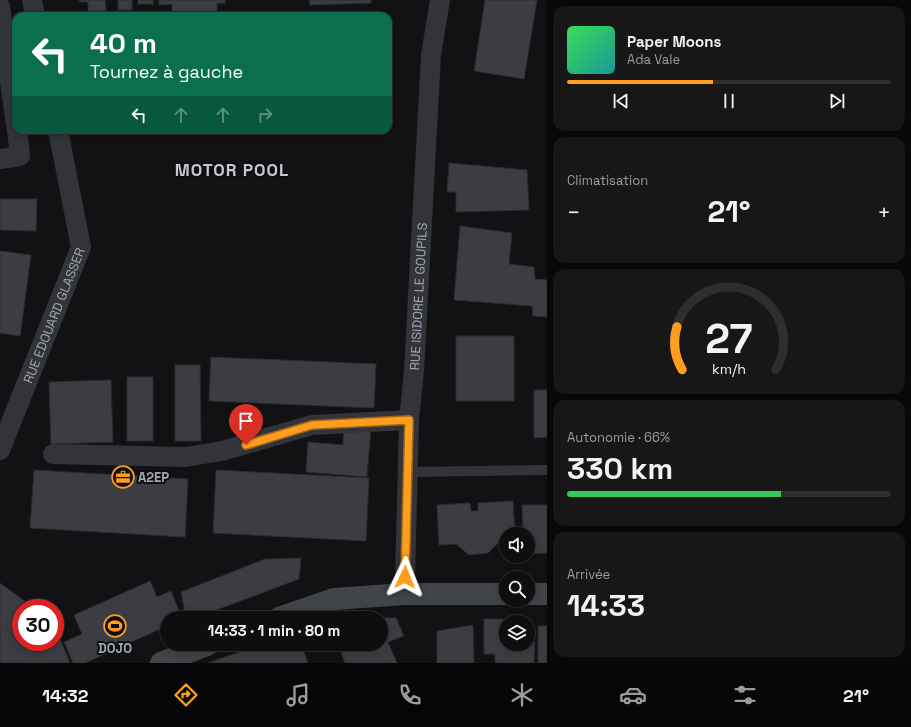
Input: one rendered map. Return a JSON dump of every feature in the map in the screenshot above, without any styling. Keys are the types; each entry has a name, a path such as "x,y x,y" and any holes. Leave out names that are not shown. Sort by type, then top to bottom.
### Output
{"main road":[{"path":"299,611 334,599 406,594 499,594"},
{"path":"535,594 547,594"},
{"path":"161,663 191,651"}],"street":[{"path":"32,0 34,12"},
{"name":"RUE ISIDORE LE GOUPILS","path":"406,594 405,577 409,420 414,371 431,55 440,0"},
{"path":"0,7 12,96"},
{"path":"0,159 20,156 17,134"},
{"name":"RUE EDOUARD GLASSER","path":"0,450 81,247 59,134"},
{"path":"53,454 186,457 222,451 312,425 409,420"}],"lane":[{"path":"408,472 547,470"}],"building":[{"path":"79,0 105,0 106,11 88,11 88,2 79,2"},
{"path":"118,0 132,0 132,10 118,10"},
{"path":"138,0 153,0 153,4 138,4"},
{"path":"159,0 225,0 225,3 217,3 217,12 172,12 172,4 159,5"},
{"path":"309,0 371,0 371,3 310,5"},
{"path":"485,0 537,0 524,79 474,71"},
{"path":"449,163 527,170 529,210 456,212 456,192 447,192"},
{"path":"0,199 37,199 36,231 0,230"},
{"path":"460,226 512,233 509,264 534,267 535,279 547,280 547,317 533,316 532,306 454,300"},
{"path":"0,251 31,255 20,336 0,333"},
{"path":"456,336 514,336 514,401 456,401"},
{"path":"211,357 376,364 374,408 209,401"},
{"path":"175,365 200,365 201,441 175,441"},
{"path":"127,377 153,377 153,441 127,441"},
{"path":"111,380 113,442 51,444 49,382"},
{"path":"534,390 547,390 547,437 534,438"},
{"path":"344,426 371,427 367,477 306,472 308,442 343,445"},
{"path":"34,470 188,479 185,537 30,528"},
{"path":"216,470 369,478 366,541 213,533"},
{"path":"513,501 515,527 499,527 499,543 488,553 469,555 456,544 439,545 437,505 470,503 471,511 478,511 478,503"},
{"path":"522,505 547,505 547,553 535,554 535,527 523,527"},
{"path":"301,558 299,579 214,611 185,611 181,592 265,559"},
{"path":"150,581 157,597 171,591 179,611 160,611 160,629 85,663 73,663 64,642 82,634 74,615"},
{"path":"0,583 22,599 12,599 12,651 64,651 64,649 70,663 0,663"},
{"path":"388,618 396,618 404,636 388,642"},
{"path":"484,619 499,619 499,651 535,651 534,663 495,663 495,654 484,654"},
{"path":"473,625 474,663 437,663 437,631"},
{"path":"538,626 547,626 547,663 538,663"},
{"path":"388,642 397,663 345,663 341,651 388,651"},
{"path":"242,651 304,651 308,663 208,663"}],"place":[{"name":"A2EP","path":"123,477"},
{"name":"DOJO","path":"115,626"}],"district":[{"name":"MOTOR POOL","path":"232,170"}],"route":[{"path":"246,445 312,425 409,420 405,577"}]}
